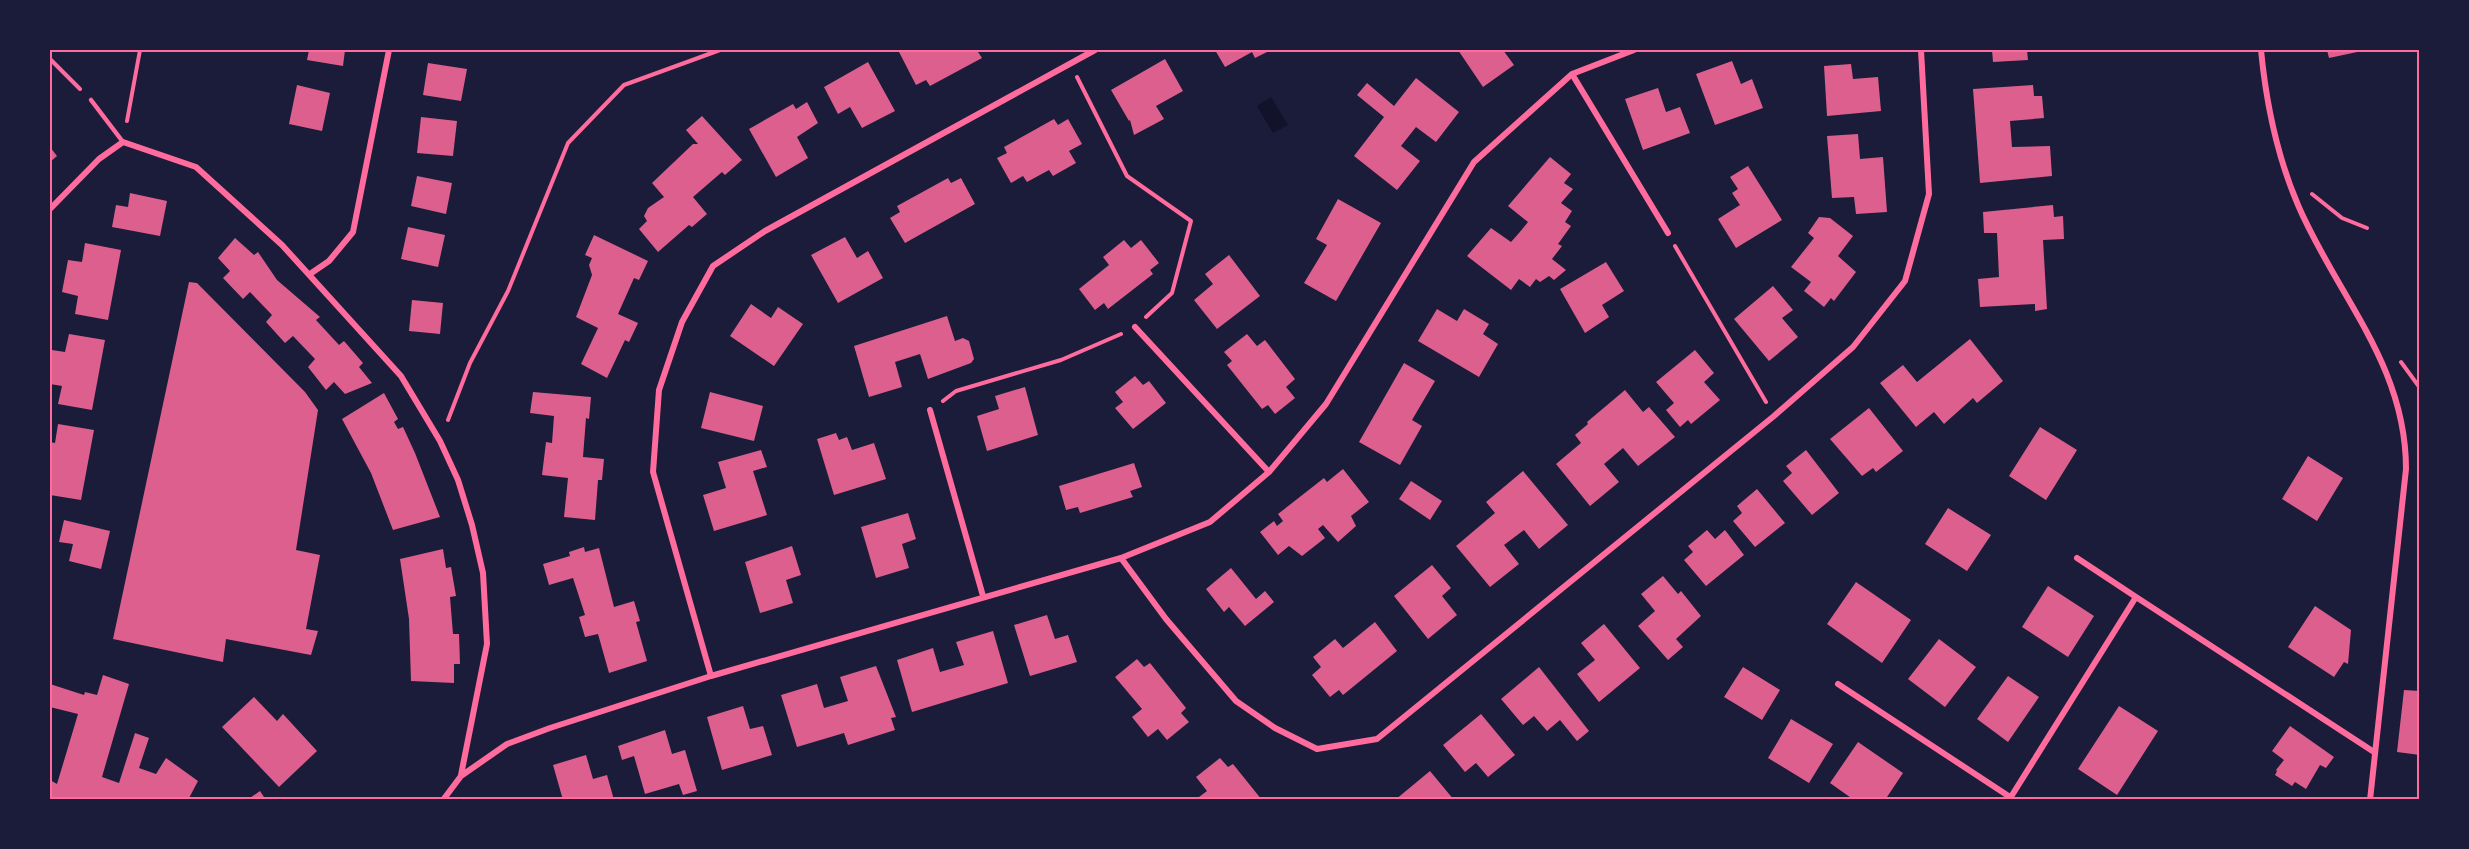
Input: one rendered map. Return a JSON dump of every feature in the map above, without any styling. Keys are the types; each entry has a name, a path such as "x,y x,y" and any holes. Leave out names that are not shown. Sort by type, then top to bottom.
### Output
{"street":[{"path":"310,274 329,261 353,232 389,50"},
{"path":"711,676 653,472 659,390 682,322 713,266 765,231 1095,50"},
{"path":"444,800 461,776 507,744 711,676 1121,558 1210,522 1269,472 1326,404 1474,162 1572,74 1634,50"},
{"path":"1121,558 1166,619 1236,701 1275,728 1317,749 1377,739 1774,416 1853,347 1905,281 1929,194 1921,50"},
{"path":"2262,50 2267,96 2285,172 2320,250 2356,309 2392,383 2399,404 2406,449 2404,490 2370,800"},
{"path":"1572,74 1668,233"},
{"path":"50,209 99,159 123,142 196,167 282,245 401,376 440,441 458,480 472,525 483,573 487,644 461,776"},
{"path":"1135,327 1269,472"},
{"path":"930,410 982,597"},
{"path":"2077,558 2374,752"},
{"path":"1838,684 2009,798 2136,597"}],"lane":[{"path":"91,100 123,142"}],"path":[{"path":"123,142 140,50"},
{"path":"440,441 470,363 508,291 568,143 624,85 720,50"},
{"path":"50,59 91,100"},
{"path":"930,410 956,391 1061,360 1135,327 1172,292 1191,221 1127,176 1070,63"},
{"path":"2310,192 2342,218 2367,228"},
{"path":"1668,233 1774,416"}],"shaded area":[{"path":"1271,97 1288,125 1273,133 1257,106"}],"building":[{"path":"309,50 345,50 343,66 307,60"},
{"path":"898,50 982,50 978,52 982,58 930,86 926,80 916,85"},
{"path":"1215,50 1271,50 1255,58 1252,52 1225,67"},
{"path":"1458,50 1503,50 1514,65 1483,87"},
{"path":"1992,50 2027,50 2028,60 1993,62"},
{"path":"2327,50 2362,50 2362,51 2329,58"},
{"path":"1165,59 1183,91 1156,106 1164,119 1134,135 1130,120 1111,90"},
{"path":"1732,61 1741,84 1752,79 1763,108 1715,125 1696,74"},
{"path":"868,62 895,111 862,128 850,107 838,114 824,87"},
{"path":"428,63 467,69 461,101 423,95"},
{"path":"1851,64 1853,79 1878,77 1881,111 1827,116 1824,66"},
{"path":"1416,78 1459,112 1436,142 1416,127 1401,146 1420,161 1397,190 1354,156 1384,117 1357,95 1367,83 1394,106"},
{"path":"297,85 330,93 322,131 289,124"},
{"path":"2033,85 2034,96 2042,96 2044,118 2010,121 2012,147 2050,146 2052,176 1980,183 1973,89"},
{"path":"1658,88 1666,112 1680,107 1690,133 1643,150 1625,99"},
{"path":"807,102 818,123 797,137 808,158 776,177 749,129 793,104 796,109"},
{"path":"702,116 742,160 725,175 722,172 693,197 707,214 692,227 689,225 658,252 639,229 647,221 644,216 648,208 664,197 652,183 693,144 698,144 686,130"},
{"path":"421,117 457,121 453,156 417,153"},
{"path":"1054,119 1058,125 1068,119 1082,144 1069,151 1076,163 1053,176 1049,170 1027,182 1023,176 1011,183 997,158 1007,153 1004,147"},
{"path":"1858,134 1860,159 1883,157 1887,212 1856,214 1854,197 1832,198 1827,136"},
{"path":"50,147 57,156 50,162"},
{"path":"1550,157 1571,174 1564,183 1573,189 1561,203 1572,211 1565,222 1571,226 1558,244 1562,246 1552,259 1566,270 1554,280 1549,276 1540,282 1536,279 1530,287 1519,279 1511,290 1467,256 1491,228 1511,242 1519,233 1528,222 1508,206"},
{"path":"1748,166 1782,220 1736,248 1718,219 1740,205 1732,193 1738,189 1730,177"},
{"path":"417,176 452,183 446,214 411,206"},
{"path":"948,178 951,183 961,178 975,204 905,243 890,218 900,212 897,206"},
{"path":"130,193 167,201 160,236 112,227 116,205 128,207"},
{"path":"1338,199 1381,223 1336,301 1304,283 1327,245 1316,239"},
{"path":"2053,205 2054,217 2063,216 2064,239 2043,240 2047,309 2035,311 2035,304 1980,307 1978,279 1999,277 1997,233 1984,233 1983,212"},
{"path":"1819,217 1830,218 1853,236 1838,256 1856,272 1834,301 1831,298 1824,307 1804,291 1811,282 1791,267 1814,238 1808,233"},
{"path":"408,227 445,235 438,267 401,259"},
{"path":"594,235 648,261 639,280 634,278 618,314 638,323 629,342 625,340 607,378 581,364 598,328 576,317 592,275 589,265 592,258 585,255"},
{"path":"845,237 857,258 868,251 883,278 838,303 811,255"},
{"path":"235,238 254,255 258,252 277,280 320,317 316,320 339,345 344,341 363,363 359,367 372,383 345,394 334,382 326,390 308,367 315,359 293,336 285,343 266,322 272,315 250,292 243,299 223,278 230,271 218,258"},
{"path":"1124,240 1131,248 1141,240 1159,263 1150,270 1153,274 1108,309 1104,303 1095,310 1079,289 1109,265 1103,257"},
{"path":"85,243 121,250 108,320 75,314 78,296 62,292 68,260 82,262"},
{"path":"1229,255 1260,296 1217,329 1194,300 1213,284 1205,274"},
{"path":"1606,262 1624,291 1602,305 1609,317 1585,333 1560,289"},
{"path":"189,282 197,283 305,392 318,410 296,550 320,555 306,629 318,631 311,655 226,639 223,662 113,639"},
{"path":"1773,286 1793,310 1782,318 1798,337 1769,361 1734,319"},
{"path":"412,300 443,303 440,334 409,331"},
{"path":"751,304 771,318 778,307 803,324 774,366 730,336"},
{"path":"1437,309 1457,321 1464,309 1489,324 1483,334 1498,344 1479,377 1418,341"},
{"path":"947,316 955,341 963,338 969,341 974,359 971,363 928,379 920,354 895,362 902,387 869,397 854,346"},
{"path":"69,334 105,340 92,410 58,404 62,386 50,384 52,350 65,352"},
{"path":"1247,334 1257,346 1265,340 1295,379 1286,387 1295,398 1275,414 1268,405 1262,409 1227,365 1232,361 1224,352"},
{"path":"1970,339 2003,381 1977,403 1973,398 1944,424 1934,412 1916,427 1880,383 1903,365 1917,382"},
{"path":"1695,350 1714,373 1704,382 1720,400 1691,424 1688,420 1680,427 1666,410 1674,403 1656,382"},
{"path":"1404,363 1435,381 1412,420 1422,426 1400,465 1359,442"},
{"path":"1135,376 1143,385 1149,381 1166,403 1133,429 1115,408 1123,402 1115,392"},
{"path":"1025,387 1038,435 987,451 977,416 999,409 995,396"},
{"path":"1625,390 1643,412 1649,407 1675,437 1638,466 1623,448 1604,464 1619,482 1590,506 1556,464 1581,443 1575,435 1588,424 1587,422"},
{"path":"533,392 591,397 589,419 586,418 583,457 604,459 602,480 598,480 595,520 564,517 568,478 542,475 546,442 552,443 554,416 530,413"},
{"path":"710,392 763,406 754,441 701,428"},
{"path":"384,393 398,419 394,422 398,429 403,427 415,453 440,517 393,530 371,473 342,419"},
{"path":"1869,408 1903,451 1876,472 1873,468 1862,476 1830,439"},
{"path":"58,424 94,430 81,500 50,495 50,442 55,443"},
{"path":"2040,427 2077,450 2046,500 2009,476"},
{"path":"836,433 839,440 847,437 852,450 874,443 886,479 834,495 817,439"},
{"path":"761,450 767,467 753,471 767,515 714,531 703,495 726,488 718,462"},
{"path":"1806,450 1839,493 1812,515 1783,481 1792,473 1786,466"},
{"path":"2308,456 2343,478 2317,521 2282,499"},
{"path":"1134,463 1142,487 1130,491 1133,497 1080,513 1078,507 1066,510 1059,486"},
{"path":"1343,469 1369,502 1351,516 1356,526 1338,542 1323,525 1318,529 1325,538 1302,556 1289,546 1278,555 1260,532 1274,521 1277,526 1283,521 1278,514 1324,478 1327,482"},
{"path":"1523,471 1568,525 1539,549 1524,530 1504,545 1519,564 1490,587 1456,546 1495,513 1486,502"},
{"path":"1411,481 1442,501 1430,520 1399,499"},
{"path":"1757,489 1785,523 1755,547 1733,521 1742,513 1737,506"},
{"path":"1948,508 1991,535 1967,571 1925,544"},
{"path":"908,513 916,539 902,544 909,568 876,578 861,527"},
{"path":"64,520 110,531 101,569 69,561 73,544 59,542"},
{"path":"1707,530 1715,539 1725,530 1744,555 1706,586 1684,560 1693,552 1688,546"},
{"path":"792,546 801,575 786,580 793,603 760,613 745,562"},
{"path":"584,547 585,552 599,548 614,607 634,601 640,621 636,622 647,661 609,673 598,634 585,637 579,617 585,615 573,578 549,585 543,564 570,556 569,552"},
{"path":"443,549 446,568 451,567 456,596 450,597 453,634 459,634 460,664 454,664 454,683 411,681 409,619 400,559"},
{"path":"1432,565 1451,588 1442,596 1457,615 1428,639 1394,596"},
{"path":"1231,568 1256,599 1265,591 1274,602 1245,626 1229,607 1224,612 1206,589"},
{"path":"1663,576 1678,594 1681,591 1701,616 1676,639 1683,647 1668,660 1638,626 1655,611 1641,594"},
{"path":"1856,582 1911,620 1882,663 1827,624"},
{"path":"2048,586 2094,616 2068,657 2022,627"},
{"path":"2315,606 2351,630 2348,664 2344,662 2334,677 2288,647"},
{"path":"1047,615 1055,639 1068,635 1077,662 1030,676 1014,625"},
{"path":"1375,622 1397,651 1343,695 1339,690 1330,697 1312,675 1321,667 1313,657 1335,639 1343,648"},
{"path":"1604,624 1640,668 1599,702 1577,674 1595,660 1581,643"},
{"path":"993,631 1008,683 912,712 897,660 933,648 940,672 964,665 956,642"},
{"path":"1939,639 1976,667 1945,707 1908,679"},
{"path":"1137,659 1144,667 1150,663 1186,708 1181,713 1189,722 1167,740 1158,729 1148,737 1132,717 1142,709 1115,677"},
{"path":"876,666 896,717 891,718 895,730 848,745 844,733 797,747 781,695 817,684 824,708 848,701 840,677"},
{"path":"1539,667 1589,731 1577,741 1560,720 1547,731 1534,716 1523,725 1501,699"},
{"path":"1743,667 1780,690 1762,720 1724,697"},
{"path":"103,675 129,684 102,777 119,783 135,733 149,738 139,768 156,774 166,758 198,781 188,800 50,800 50,780 57,784 78,714 50,707 50,684 84,695 85,692 97,695"},
{"path":"2008,676 2039,697 2008,742 1977,719"},
{"path":"2404,690 2420,691 2420,755 2397,752"},
{"path":"254,697 277,721 283,714 317,751 279,787 222,727"},
{"path":"743,706 750,729 763,726 772,755 722,770 707,717"},
{"path":"2119,706 2158,731 2117,795 2078,769"},
{"path":"1481,714 1515,755 1488,777 1476,763 1465,772 1443,745"},
{"path":"1791,719 1833,744 1809,783 1768,758"},
{"path":"2290,726 2334,757 2326,768 2320,765 2306,789 2295,782 2292,786 2275,775 2284,760 2272,751"},
{"path":"665,730 672,754 685,750 697,791 683,795 679,784 645,794 634,756 622,760 618,746"},
{"path":"1858,742 1903,773 1885,800 1854,800 1830,783"},
{"path":"586,755 593,779 607,775 614,800 563,800 553,765"},
{"path":"1220,758 1228,767 1233,764 1262,800 1201,800 1199,797 1207,791 1196,777"},
{"path":"1430,771 1454,800 1395,800"},
{"path":"260,791 266,800 247,800"}]}
